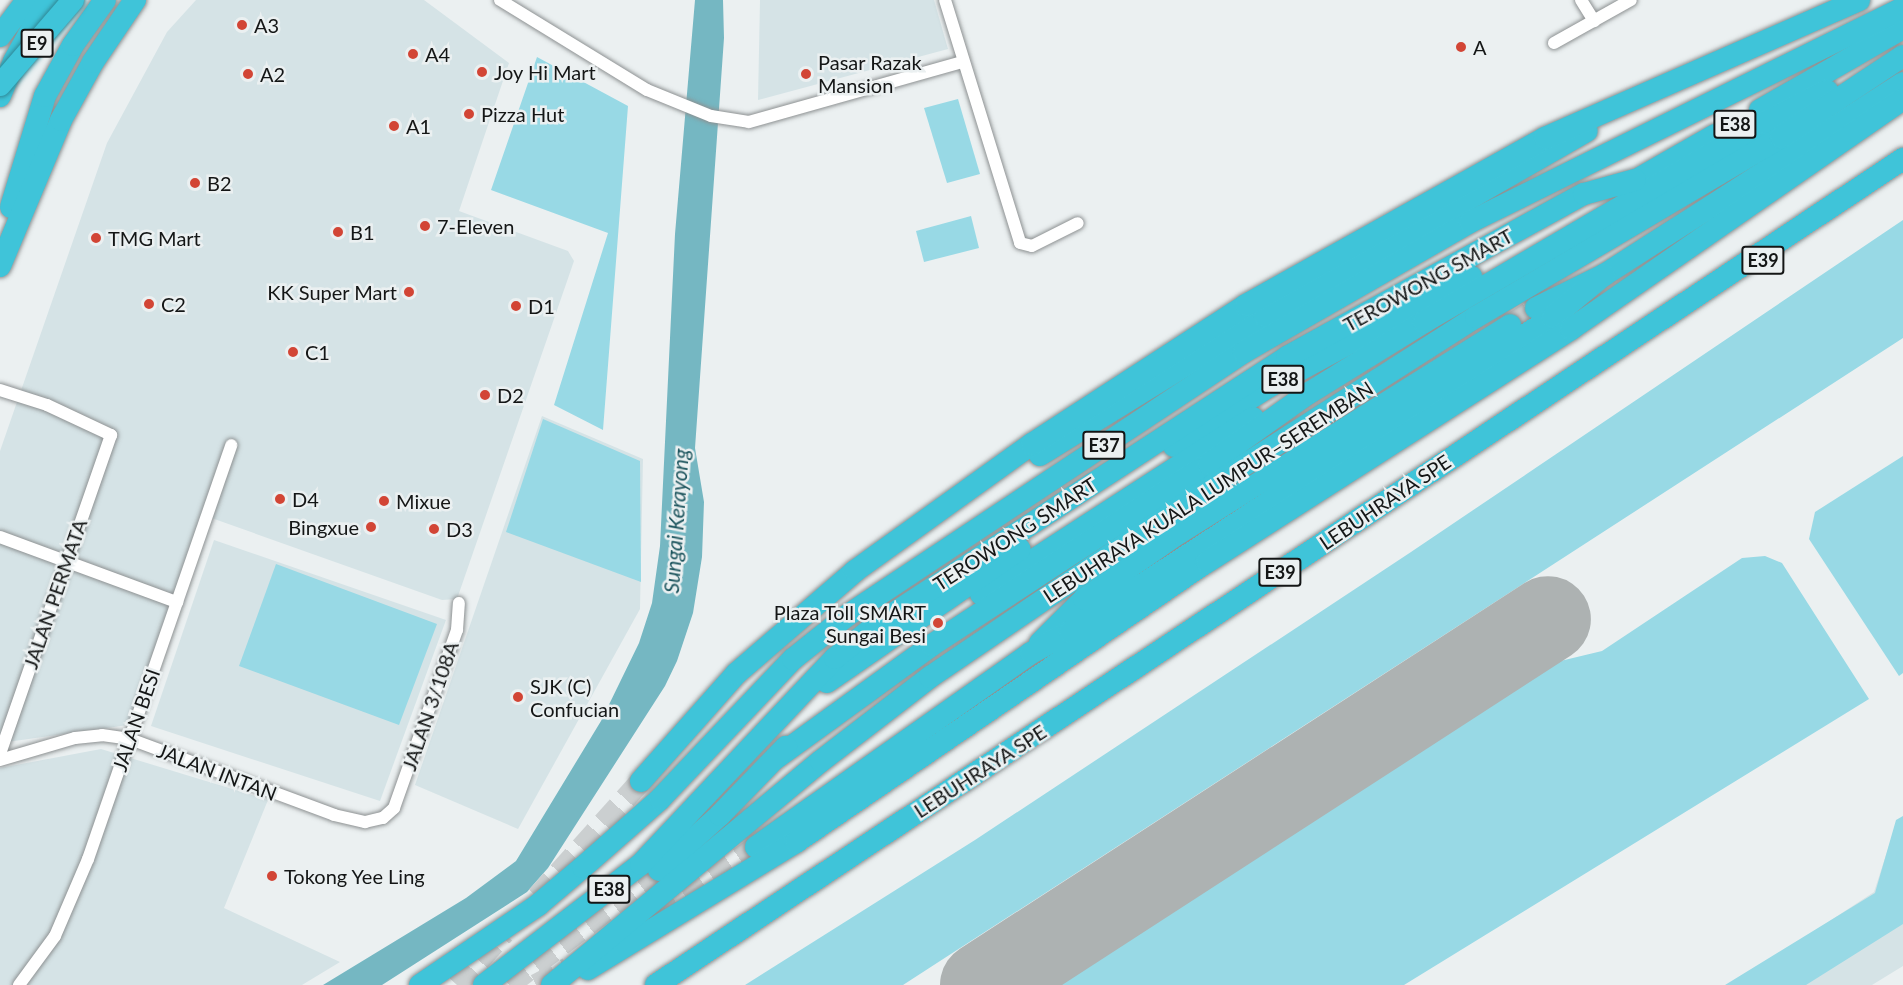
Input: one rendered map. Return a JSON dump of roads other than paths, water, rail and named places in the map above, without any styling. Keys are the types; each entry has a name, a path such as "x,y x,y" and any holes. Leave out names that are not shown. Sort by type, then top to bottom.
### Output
{"highway":[{"name":"E9","path":"0,36 27,0"},
{"path":"0,96 14,61 48,0"},
{"name":"E9","path":"0,85 73,0"},
{"path":"0,265 27,145 45,96 73,45 105,0"},
{"path":"0,265 61,120 93,62 135,0"},
{"path":"641,782 737,673 830,592 935,511 1084,431 1265,316 1554,153 1630,102 1859,0"},
{"name":"E37","path":"420,985 538,905 583,867 660,799 793,659 848,615 1244,352 1470,222 1903,8"},
{"name":"TEROWONG SMART","path":"484,985 641,864 792,707 1131,473 1250,399 1557,229 1635,180 1903,28"},
{"name":"TEROWONG SMART","path":"658,870 776,758 830,701 963,605 1221,435 1309,393 1765,123 1903,54"},
{"name":"LEBUHRAYA KUALA LUMPUR–SEREMBAN","path":"554,985 821,760 930,677 1213,485 1437,342 1781,137 1903,54"},
{"path":"756,848 1031,653 1070,632 1553,317 1604,275 1903,83"},
{"path":"554,985 611,957 796,842 1207,562 1571,328 1903,99"},
{"name":"LEBUHRAYA SPE","path":"656,985 1903,159"},
{"name":"LEBUHRAYA SPE","path":"672,985 1903,170"},
{"path":"1536,308 1604,275"},
{"path":"1031,653 1072,609 1179,533 1510,325"}],"street":[{"path":"500,0 623,78 670,101 711,116 749,122 963,62"},
{"path":"945,0 1020,243 1032,246 1078,224"},
{"path":"1581,0 1594,21"},
{"path":"1554,43 1631,0"},
{"name":"JALAN PERMATA","path":"0,390 47,405 111,435 0,753"},
{"name":"JALAN BESI","path":"19,985 64,920 130,739 231,445"},
{"path":"0,537 177,602"},
{"name":"JALAN 3/108A","path":"394,808 457,630 459,603"},
{"name":"JALAN INTAN","path":"0,760 75,738 102,735 130,739 334,815 365,822 383,818 394,808"}],"water":[{"name":"Sungai Kerayong","path":"695,0 723,0 724,38 695,448 704,502 702,557 693,613 677,661 665,686 548,868 527,892 382,985 323,985 466,898 516,861 601,721 639,643 652,603 660,546 675,234"}],"tunnel":[{"path":"1510,325 1536,308"},
{"path":"537,897 641,781"},
{"path":"658,915 756,847"},
{"path":"509,985 659,870"},
{"path":"457,985 504,933"},
{"path":"536,985 568,968"}],"place":[{"name":"A3","path":"242,25"},
{"name":"A","path":"1461,47"},
{"name":"A4","path":"413,54"},
{"name":"Joy Hi Mart","path":"482,72"},
{"name":"A2","path":"248,74"},
{"name":"Pasar Razak Mansion","path":"806,74"},
{"name":"Pizza Hut","path":"469,114"},
{"name":"A1","path":"394,126"},
{"name":"B2","path":"195,183"},
{"name":"7-Eleven","path":"425,226"},
{"name":"B1","path":"338,232"},
{"name":"TMG Mart","path":"96,238"},
{"name":"KK Super Mart","path":"409,292"},
{"name":"C2","path":"149,304"},
{"name":"D1","path":"516,306"},
{"name":"C1","path":"293,352"},
{"name":"D2","path":"485,395"},
{"name":"D4","path":"280,499"},
{"name":"Mixue","path":"384,501"},
{"name":"Bingxue","path":"371,527"},
{"name":"D3","path":"434,529"},
{"name":"Plaza Toll SMART Sungai Besi","path":"938,623"},
{"name":"SJK (C) Confucian","path":"518,697"},
{"name":"Tokong Yee Ling","path":"272,876"}]}
